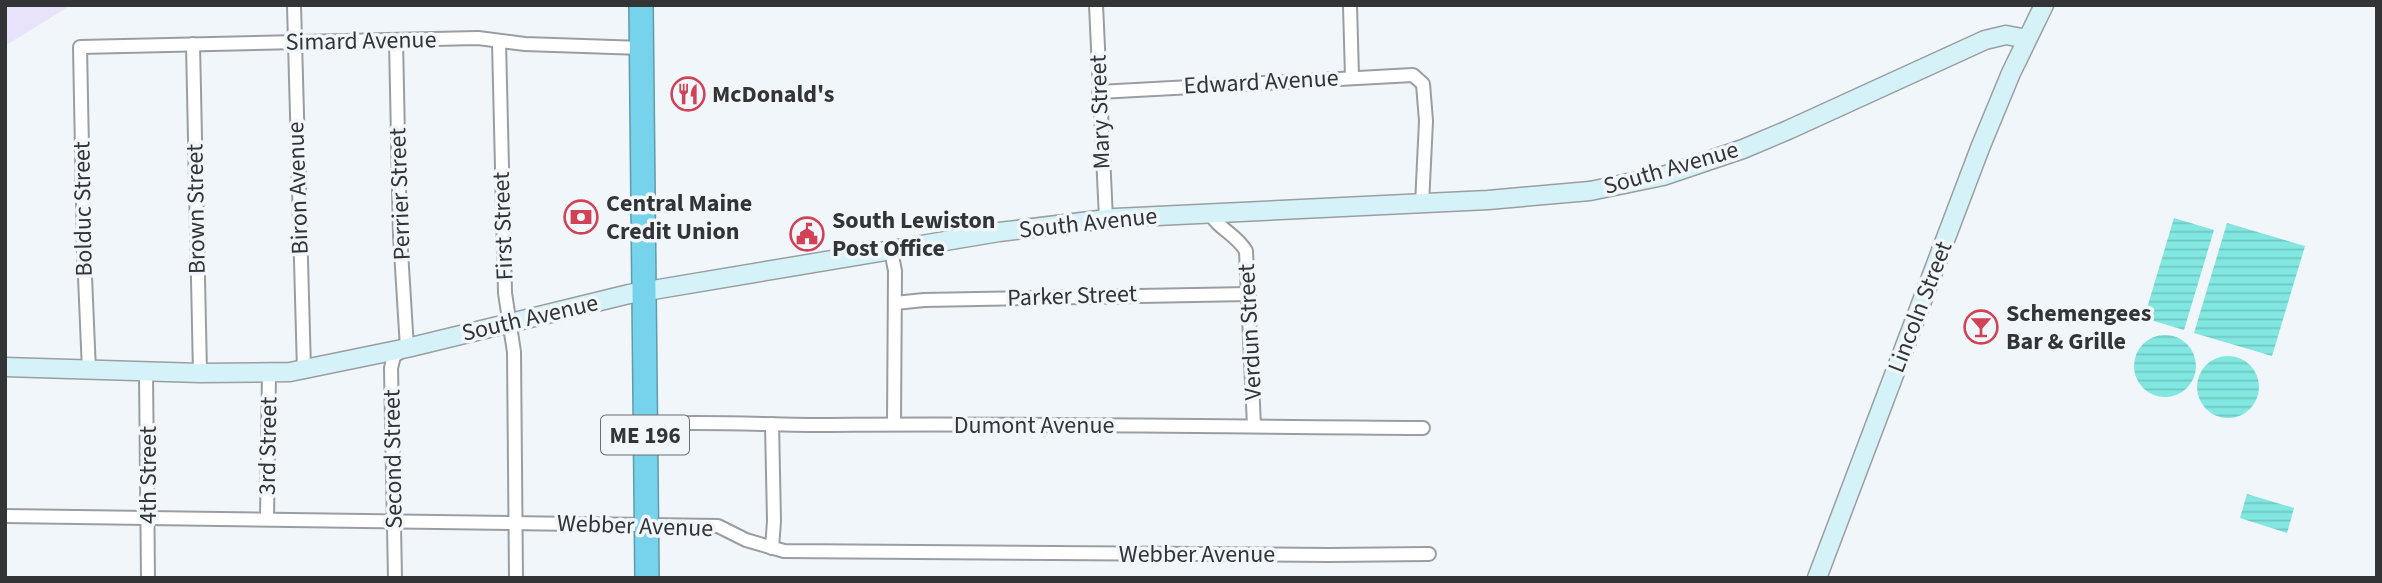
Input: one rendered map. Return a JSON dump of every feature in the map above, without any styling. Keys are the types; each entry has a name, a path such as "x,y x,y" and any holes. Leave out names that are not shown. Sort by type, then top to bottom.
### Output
{"highway":[{"name":"ME 196","path":"641,5 647,578"}],"street":[{"name":"Biron Avenue","path":"294,5 304,370"},
{"name":"Mary Street","path":"1096,5 1106,219"},
{"path":"1350,5 1352,77"},
{"name":"Lincoln Street","path":"1817,578 1972,170 2044,5"},
{"name":"South Avenue","path":"5,367 200,373 304,370 642,293 999,232 1106,219 1209,212 1423,204 1580,192 1663,176 1743,149 1985,40 2006,35 2027,39"},
{"name":"Simard Avenue","path":"80,47 478,38 499,42 642,48"},
{"name":"Perrier Street","path":"396,41 400,235 407,348"},
{"name":"First Street","path":"499,42 505,293 515,377 516,578"},
{"name":"Brown Street","path":"193,44 200,373"},
{"name":"Bolduc Street","path":"80,47 89,371"},
{"name":"Edward Avenue","path":"1099,92 1413,75 1421,80 1426,113 1423,204"},
{"name":"Verdun Street","path":"1209,212 1215,223 1239,240 1246,251 1254,426"},
{"path":"891,250 895,271 894,424"},
{"name":"Parker Street","path":"895,303 924,300 1249,293"},
{"name":"Second Street","path":"395,578 391,368 394,356 407,348"},
{"name":"4th Street","path":"146,372 148,578"},
{"name":"3rd Street","path":"267,519 269,373"},
{"name":"Dumont Avenue","path":"645,424 714,422 1423,428"},
{"path":"772,424 772,548"},
{"name":"Webber Avenue","path":"5,516 718,526 746,540 784,551 1429,554"}],"shaded area":[{"path":"5,5 71,5 8,44 5,42"}],"water":[{"path":"2174,218 2214,230 2184,330 2144,318"},
{"path":"2227,223 2305,246 2272,356 2194,333"},
{"path":"2159,335 2171,335 2187,344 2194,354 2194,378 2187,388 2171,397 2159,397 2148,392 2139,383 2134,372 2134,360 2139,349 2148,340"},
{"path":"2222,356 2234,356 2250,365 2257,375 2257,399 2250,409 2234,418 2222,418 2211,413 2202,404 2197,393 2197,381 2202,370 2211,361"},
{"path":"2247,494 2294,508 2287,533 2240,518"}],"place":[{"name":"McDonald's","path":"688,94"},
{"name":"Central Maine Credit Union","path":"581,217"},
{"name":"South Lewiston Post Office","path":"807,234"},
{"name":"Schemengees Bar & Grille","path":"1981,327"}]}
